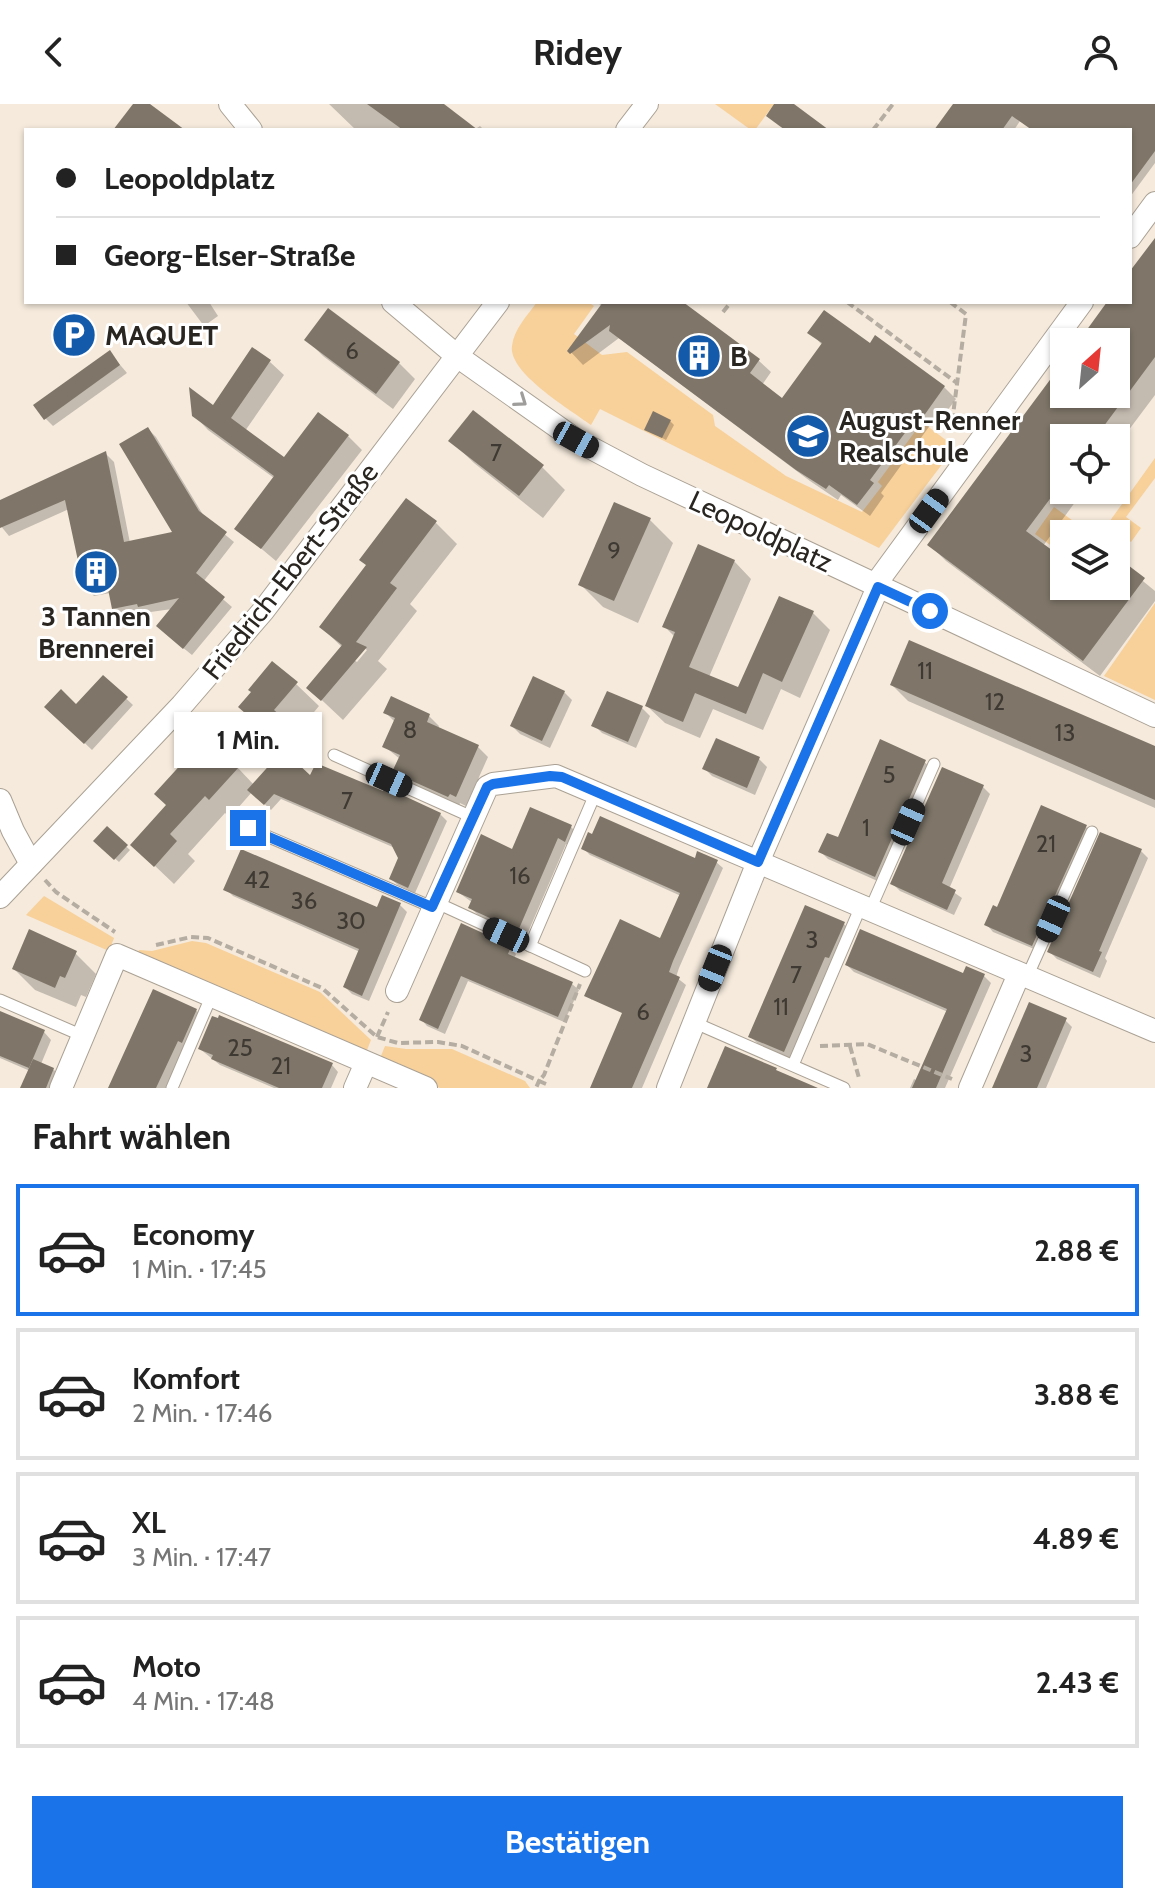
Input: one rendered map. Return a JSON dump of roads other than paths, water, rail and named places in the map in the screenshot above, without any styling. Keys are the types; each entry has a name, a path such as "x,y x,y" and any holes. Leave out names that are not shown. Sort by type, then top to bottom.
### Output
{"street":[{"path":"230,104 249,128"},
{"path":"629,128 647,104"},
{"path":"1133,225 1155,203"},
{"name":"Leopoldplatz","path":"395,304 457,356 587,446 642,475 1155,716"},
{"name":"Friedrich-Ebert-Straße","path":"0,897 182,705 263,611 496,304"},
{"path":"668,1088 758,862 877,586 1081,304"},
{"path":"397,991 482,793 493,784 556,776 1155,1031"},
{"path":"0,800 31,864"},
{"path":"61,1088 117,955 426,1088"},
{"path":"970,1087 1022,976"},
{"path":"355,1088 366,1063"}],"lane":[{"path":"334,755 472,817"},
{"path":"793,1065 934,764"},
{"path":"530,946 596,792"},
{"path":"248,828 434,904 585,971"},
{"path":"1022,976 1092,832"},
{"path":"172,1088 211,997"},
{"path":"0,1000 83,1036"},
{"path":"693,1022 844,1088"}],"place":[{"name":"MAQUET","path":"74,335"},
{"name":"B","path":"699,356"},
{"name":"August-Renner Realschule","path":"808,436"},
{"name":"3 Tannen Brennerei","path":"96,572"}]}
